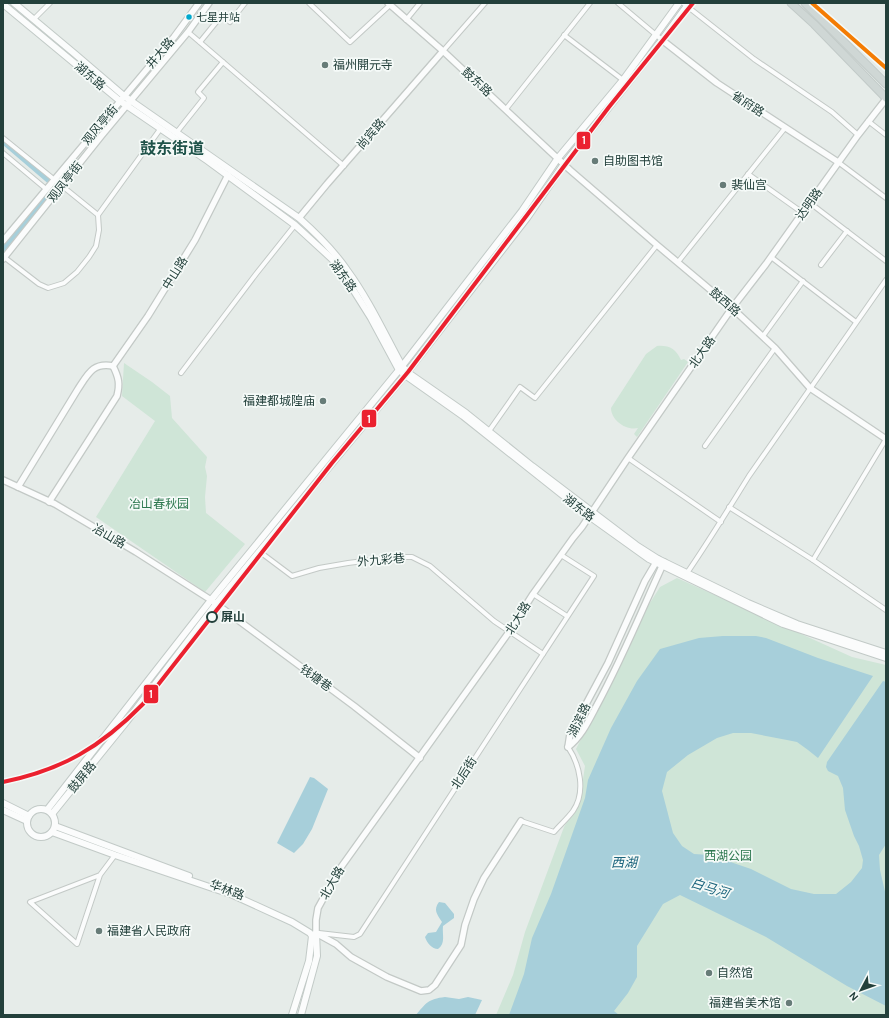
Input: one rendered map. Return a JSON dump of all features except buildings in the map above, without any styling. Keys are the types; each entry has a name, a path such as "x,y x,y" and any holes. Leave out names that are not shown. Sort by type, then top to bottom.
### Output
{"main road":[{"name":"湖东路","path":"14,3 122,98"},
{"name":"鼓屏路","path":"49,812 127,721 214,602 400,368 522,211 558,158 623,80 679,3"},
{"path":"791,3 814,24 886,98"},
{"path":"804,3 886,84"},
{"name":"湖东路","path":"3,4 161,128 228,175 295,225 332,259 342,272 400,368 590,514 660,562"},
{"name":"鼓屏路","path":"214,602 260,552 406,373 527,218 564,164 662,40 686,4"},
{"name":"湖东路","path":"129,103 177,132 299,218 320,238 347,270 377,318 400,368"},
{"name":"湖东路","path":"406,373 466,413 590,514"},
{"path":"660,562 797,624 886,653"},
{"path":"660,562 783,624 886,658"},
{"path":"3,803 28,818"},
{"path":"3,810 28,818"},
{"path":"37,810 49,812 56,822 52,832 43,838 34,836 28,830 28,818 37,810"},
{"name":"华林路","path":"55,826 251,898 284,914 314,935"},
{"name":"华林路","path":"52,832 114,855 233,895 292,922 314,935"},
{"path":"292,1015 309,961 314,935"},
{"path":"301,1015 317,956 314,935"}],"street":[{"path":"34,19 50,3"},
{"name":"井大路","path":"122,98 174,37 199,3"},
{"name":"观凤亭街","path":"4,258 61,186 188,32 209,3"},
{"path":"200,42 222,16 230,22 245,3"},
{"path":"310,3 350,42 389,4"},
{"path":"406,20 420,3"},
{"path":"443,51 485,3"},
{"path":"506,109 590,3"},
{"path":"618,3 662,40"},
{"name":"鼓东路","path":"389,4 443,51 564,164"},
{"path":"686,4 754,59 832,112 858,135"},
{"path":"188,32 344,166"},
{"path":"564,35 623,80"},
{"name":"省府路","path":"662,40 717,83 838,162"},
{"name":"尚宾路","path":"299,218 443,51"},
{"path":"177,132 204,98 198,92 223,62"},
{"name":"观风亭街","path":"3,241 122,98"},
{"name":"达明路","path":"732,308 771,257 838,162 886,98"},
{"path":"868,121 886,134"},
{"path":"4,258 39,284 48,288 64,283 77,272 96,246 99,230 98,216 161,128"},
{"path":"678,262 785,128"},
{"path":"3,138 98,216"},
{"path":"3,153 46,188"},
{"path":"838,162 886,198"},
{"name":"鼓西路","path":"564,164 763,336 810,388 886,439"},
{"path":"748,174 803,213"},
{"name":"中山路","path":"113,366 191,247 228,175"},
{"path":"810,203 886,260"},
{"path":"181,373 295,225"},
{"path":"821,265 847,231"},
{"path":"489,431 520,387 535,398 657,245"},
{"path":"771,257 856,322"},
{"path":"687,573 721,522 729,507 886,280"},
{"path":"763,336 803,281"},
{"name":"北大路","path":"314,935 318,908 339,870 509,632 533,594 582,527 732,308"},
{"path":"705,446 775,348"},
{"path":"18,487 88,375 96,367 104,364 113,366 120,386 117,396 50,502"},
{"path":"813,560 886,439"},
{"path":"628,458 721,522"},
{"name":"冶山路","path":"3,480 50,502 136,552 214,602"},
{"path":"729,507 813,560 886,610"},
{"name":"外九彩巷","path":"260,552 292,576 318,568 348,563 375,559 412,557 430,566 494,621 543,654"},
{"name":"北后街","path":"314,935 354,937 360,934 594,576 561,555"},
{"name":"湖滨路","path":"568,747 570,734 608,663 645,581 660,562"},
{"name":"湖滨路","path":"568,747 577,739 602,695 632,635 660,562"},
{"path":"533,594 567,616"},
{"name":"钱塘巷","path":"214,602 354,706 420,758"},
{"path":"314,935 336,944 351,957 387,977 421,991 429,990 435,984 461,945 465,925 474,899 484,878 521,820 554,832 573,811 580,794 580,776 568,747"},
{"path":"100,875 30,902 77,944 100,875 114,855"}],"green space":[{"path":"657,346 672,348 681,360 684,359 688,362 637,437 634,434 638,428 629,428 620,424 614,417 611,408 646,354"},
{"name":"冶山春秋园","path":"124,363 170,396 172,418 207,457 205,467 207,476 205,497 206,513 245,544 205,592 96,517 155,421 122,396"},
{"name":"西湖公园","path":"677,578 852,657 886,665 886,1015 496,1015 513,975 525,932 564,827 580,799 585,766 576,749 648,606 660,587"}],"water":[{"path":"3,139 58,186 3,253 3,244 51,186 3,145"},
{"name":"西湖","path":"756,636 766,638 818,658 873,676 818,758 797,742 751,733 733,733 717,738 688,755 667,772 662,791 673,833 682,846 694,854 710,855 751,869 791,889 814,894 836,894 851,882 862,868 863,860 859,846 845,810 843,788 838,776 828,771 826,767 827,762 883,681 886,682 886,844 879,855 880,870 886,896 886,1006 847,986 766,937 680,895 663,904 637,946 637,977 628,993 614,1011 619,1015 509,1015 524,974 532,938 551,894 585,798 588,780 611,728 637,681 660,649 699,638"},
{"path":"310,777 314,778 328,789 312,829 303,844 294,853 277,843"},
{"path":"439,902 445,903 454,914 454,918 443,926 443,941 438,949 430,945 425,937 428,933 436,932 442,922 436,910"},
{"path":"445,997 459,999 468,997 482,1000 475,1015 416,1015 422,1007 431,1000"}],"transit line":[{"name":"1","path":"3,782 44,771 79,755 112,733 143,704 332,463 408,372 609,107 693,3"},
{"path":"812,3 886,68"}],"place":[{"name":"七星井站","path":"189,17"},
{"name":"福州開元寺","path":"325,65"},
{"name":"自助图书馆","path":"595,161"},
{"name":"裴仙宫","path":"723,185"},
{"name":"福建都城隍庙","path":"323,401"},
{"name":"屏山","path":"212,617"},
{"name":"福建省人民政府","path":"99,931"},
{"name":"自然馆","path":"709,973"},
{"name":"福建省美术馆","path":"789,1003"}],"district":[{"name":"鼓东街道","path":"172,148"}],"water label":[{"name":"白马河","path":"710,888"}]}
